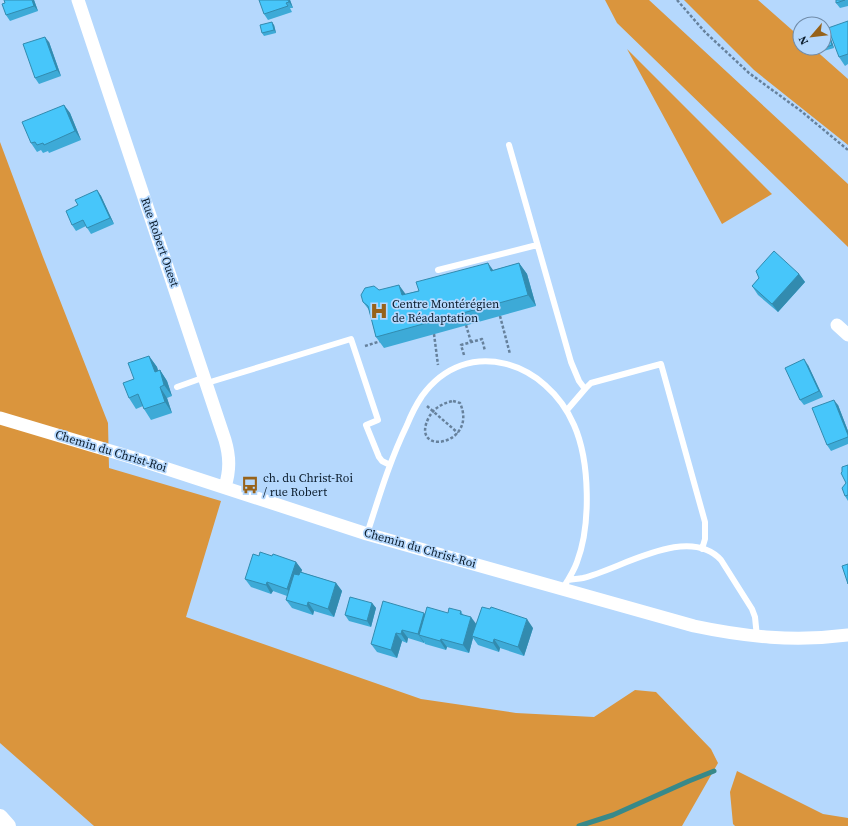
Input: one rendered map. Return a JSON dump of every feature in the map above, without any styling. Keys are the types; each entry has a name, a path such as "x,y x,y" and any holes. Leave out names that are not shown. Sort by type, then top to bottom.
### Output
{"street":[{"name":"Rue Robert Ouest","path":"78,0 226,440 229,459 228,475 225,487"},
{"path":"837,325 848,335"},
{"name":"Chemin du Christ-Roi","path":"0,418 68,437 368,534 565,584 694,626 719,632 757,637 814,638 848,635"},
{"path":"0,817 8,826"}],"lane":[{"path":"509,144 571,362 579,381 585,389"},
{"path":"438,270 537,245"},
{"path":"177,387 351,339 378,420 366,424 379,457 390,466"},
{"path":"368,534 402,434 422,395 444,374 466,363 488,360 498,362 526,371 550,388 567,410 574,425 583,455 587,497 582,543 577,562 565,584"},
{"path":"567,410 591,383 661,364 704,522 705,539 702,549"},
{"path":"565,584 668,549 680,546 702,549 715,554 721,560 748,602 754,617 757,637"}],"path":[{"path":"676,0 705,32 749,73 801,111 848,150"},
{"path":"500,316 511,358"},
{"path":"466,325 471,342"},
{"path":"434,334 439,369"},
{"path":"464,356 461,345 482,339 486,352"},
{"path":"363,347 382,341"},
{"path":"453,401 460,403 463,411 463,421 458,433 447,440 439,442 433,442 427,437 424,431 432,411 446,402 453,401"},
{"path":"424,403 458,433"}],"shaded area":[{"path":"605,0 649,0 848,184 848,247 617,23"},
{"path":"684,0 758,0 792,30 792,56 822,56 848,79 848,145 754,70"},
{"path":"627,49 772,194 722,224"},
{"path":"0,142 108,423 109,468 221,501 186,617 421,699 516,713 594,717 635,690 656,692 711,749 718,763 682,826 94,826 0,743"},
{"path":"737,771 823,814 848,818 848,826 735,826 733,824 730,792"}],"building":[{"path":"4,0 32,0 34,6 6,15 2,4 5,3"},
{"path":"259,0 288,0 289,2 286,3 288,6 264,14"},
{"path":"836,0 845,0 836,3"},
{"path":"848,21 848,54 839,57 832,39 832,27"},
{"path":"272,22 274,30 262,33 260,25"},
{"path":"45,37 57,70 35,78 23,44"},
{"path":"64,105 75,131 44,145 43,143 37,145 35,142 31,143 22,122"},
{"path":"97,190 110,218 87,228 83,220 72,225 66,211 78,205 75,200"},
{"path":"774,251 799,274 772,304 752,286 759,278 756,271"},
{"name":"Centre Montérégien de Réadaptation","path":"488,263 491,271 519,263 528,295 376,337 368,306 363,302 361,295 365,288 374,286 379,290 399,285 402,295 419,291 416,282"},
{"path":"149,356 155,372 160,370 164,385 160,387 165,402 144,409 138,394 129,398 123,383 134,379 128,363"},
{"path":"804,359 819,391 800,400 785,368"},
{"path":"834,400 848,437 827,445 812,408"},
{"path":"848,465 848,495 845,496 842,488 846,483 841,473 842,467"},
{"path":"260,552 272,556 273,554 296,562 287,589 267,582 266,585 245,579 253,554 259,556"},
{"path":"848,564 848,584 842,566"},
{"path":"300,572 336,583 328,609 308,602 307,606 286,600 294,574 299,575"},
{"path":"350,597 372,603 367,621 345,615"},
{"path":"383,601 424,613 418,634 402,630 401,634 396,633 391,650 371,644"},
{"path":"427,607 448,613 449,608 461,611 460,614 471,617 463,645 419,635"},
{"path":"482,607 490,609 491,607 527,619 518,647 494,639 493,643 472,636"}],"waterway":[{"path":"579,826 613,815 714,771"}],"place":[{"name":"Centre Montérégien de Réadaptation","path":"379,311"},
{"name":"ch. du Christ-Roi / rue Robert","path":"250,485"}]}
